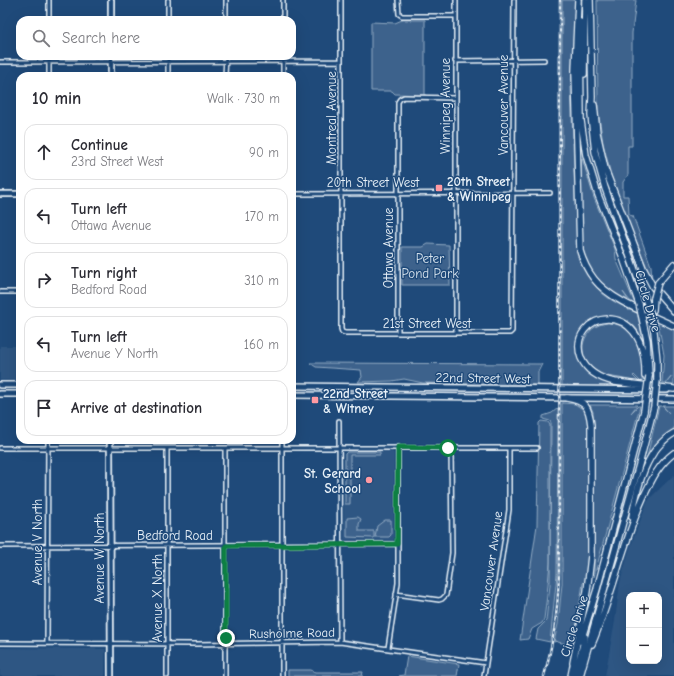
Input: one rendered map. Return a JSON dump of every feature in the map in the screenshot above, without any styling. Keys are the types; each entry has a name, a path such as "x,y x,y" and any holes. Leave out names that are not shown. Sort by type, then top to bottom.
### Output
{"highway":[{"name":"Circle Drive","path":"570,676 590,615 644,411 647,376 647,335 642,313 594,182 584,141 581,117 579,0"},
{"path":"579,0 575,71 580,251 584,263 595,280 610,293 622,301 674,326"},
{"path":"581,117 585,0"},
{"name":"Circle Drive","path":"580,676 640,461 654,407 657,380 654,322 651,309 599,171 592,128 590,0"},
{"path":"592,97 597,133 604,165 634,248 650,282 658,294 674,312"},
{"path":"651,309 658,283 674,264"},
{"path":"647,376 642,347 638,337 628,326 617,320 606,319 593,323 586,329 580,342 580,352 584,363 596,375 615,382 674,389"},
{"path":"567,398 576,400 586,406 590,414 591,425 591,556 586,595 573,663"},
{"path":"583,664 595,637 630,529 647,464 661,443 674,433"},
{"path":"630,529 656,473 665,461 674,453"},
{"path":"575,676 590,615"}],"main road":[{"path":"0,385 16,385"},
{"name":"22nd Street West","path":"296,386 642,390 674,389"},
{"path":"0,394 16,394"},
{"name":"22nd Street West","path":"296,395 673,399"}],"street":[{"path":"49,0 49,16"},
{"path":"111,0 111,16"},
{"path":"168,0 168,16"},
{"path":"226,0 226,16"},
{"path":"283,16 284,0"},
{"name":"Montreal Avenue","path":"341,0 342,332"},
{"path":"398,0 399,14 402,16 456,16"},
{"name":"Winnipeg Avenue","path":"456,0 456,333"},
{"name":"Vancouver Avenue","path":"512,331 514,0"},
{"path":"0,62 90,60"},
{"path":"111,60 111,72"},
{"path":"140,60 341,61"},
{"path":"456,61 544,60"},
{"path":"168,61 168,72"},
{"path":"225,72 226,61"},
{"path":"283,61 283,72"},
{"path":"48,72 49,62"},
{"name":"Ottawa Avenue","path":"398,333 398,102 404,97 456,98"},
{"path":"0,194 16,194"},
{"name":"20th Street West","path":"296,194 550,194"},
{"path":"0,292 16,292"},
{"name":"21st Street West","path":"342,332 510,333 512,331"},
{"path":"339,421 340,642"},
{"name":"Avenue V North","path":"47,643 48,444"},
{"name":"Avenue W North","path":"110,444 111,676"},
{"path":"282,444 282,676"},
{"path":"388,648 398,583 398,447"},
{"path":"0,448 537,448"},
{"name":"Avenue X North","path":"167,448 167,676"},
{"path":"225,448 225,676"},
{"path":"396,594 439,600 446,595 452,553 451,448"},
{"name":"Vancouver Avenue","path":"484,676 509,510 509,448"},
{"name":"Bedford Road","path":"0,546 397,544"},
{"name":"Rusholme Road","path":"0,643 226,644 340,642 486,663"}],"shaded area":[{"path":"0,346 16,346 16,381 0,380"},
{"path":"110,444 282,444 282,448 254,451 196,451 167,448 139,450 110,448"},
{"name":"St. Gerard School","path":"346,451 392,451 394,453 395,539 393,542 346,543 344,540 344,454"},
{"path":"674,475 674,676 605,676 615,621 620,582 630,548 650,498"},
{"path":"0,648 105,649 105,676 0,676"}],"green space":[{"path":"562,0 575,0 571,88 577,252 585,271 596,287 610,299 629,308 628,310 637,312 643,340 633,325 619,318 604,316 592,320 583,329 578,341 577,354 583,367 595,377 614,385 609,387 569,387 568,385 562,387"},
{"path":"597,0 636,0 632,33 632,146 628,146 628,175 623,182 623,196 628,196 629,215 633,216 651,266 652,280 619,198 611,175 603,143 598,110"},
{"path":"402,20 425,20 425,95 395,94 392,91 371,91 371,22 395,23"},
{"path":"582,158 594,198 615,249 616,259 635,304 630,301 623,292 628,300 601,282 589,267 586,259 583,250 581,233"},
{"name":"Peter Pond Park","path":"428,244 449,245 450,285 402,285 402,247 423,247"},
{"path":"658,322 674,330 674,386 666,385 672,376 666,383 662,383 664,355"},
{"path":"608,323 618,325 626,329 637,344 642,363 642,382 634,375 633,376 640,383 606,376 599,373 588,364 584,357 583,349 587,335 592,329 599,325"},
{"path":"310,363 542,364 538,372 538,385 423,383 404,379 392,381 358,382 362,377 361,370 316,367"},
{"path":"562,403 575,404 585,410 588,427 588,552 585,581 583,583 573,647 570,644 557,641 554,642 558,624 562,584"},
{"path":"590,405 637,405 631,413 638,406 640,406 594,577 594,425 593,412"},
{"path":"659,406 662,406 669,413 663,406 674,406 674,430 661,439 647,457"},
{"path":"558,408 557,574 550,642 536,639 538,629 546,621 550,585 551,423 550,421 543,419 543,416 552,413"},
{"path":"541,421 548,422 550,425 550,562 547,595 544,619 542,623 532,629 528,639 520,640 537,525 539,423"},
{"path":"347,452 380,452 380,455 350,455 350,504 345,504 345,454"},
{"path":"358,517 361,519 359,531 374,531 374,538 347,537 347,518"},
{"path":"385,520 391,520 391,535 389,537 375,537 377,526"},
{"path":"407,656 459,664 457,676 399,676 404,675"},
{"path":"288,670 311,670 315,672 363,672 362,676 288,676"}],"railway":[{"path":"544,676 555,625 559,573 560,0"}],"place":[{"name":"20th Street & Winnipeg","path":"439,188"},
{"name":"22nd Street & Witney","path":"315,400"},
{"name":"St. Gerard School","path":"369,480"}],"route":[{"path":"226,638 226,546 397,544 398,447 448,448"}]}
